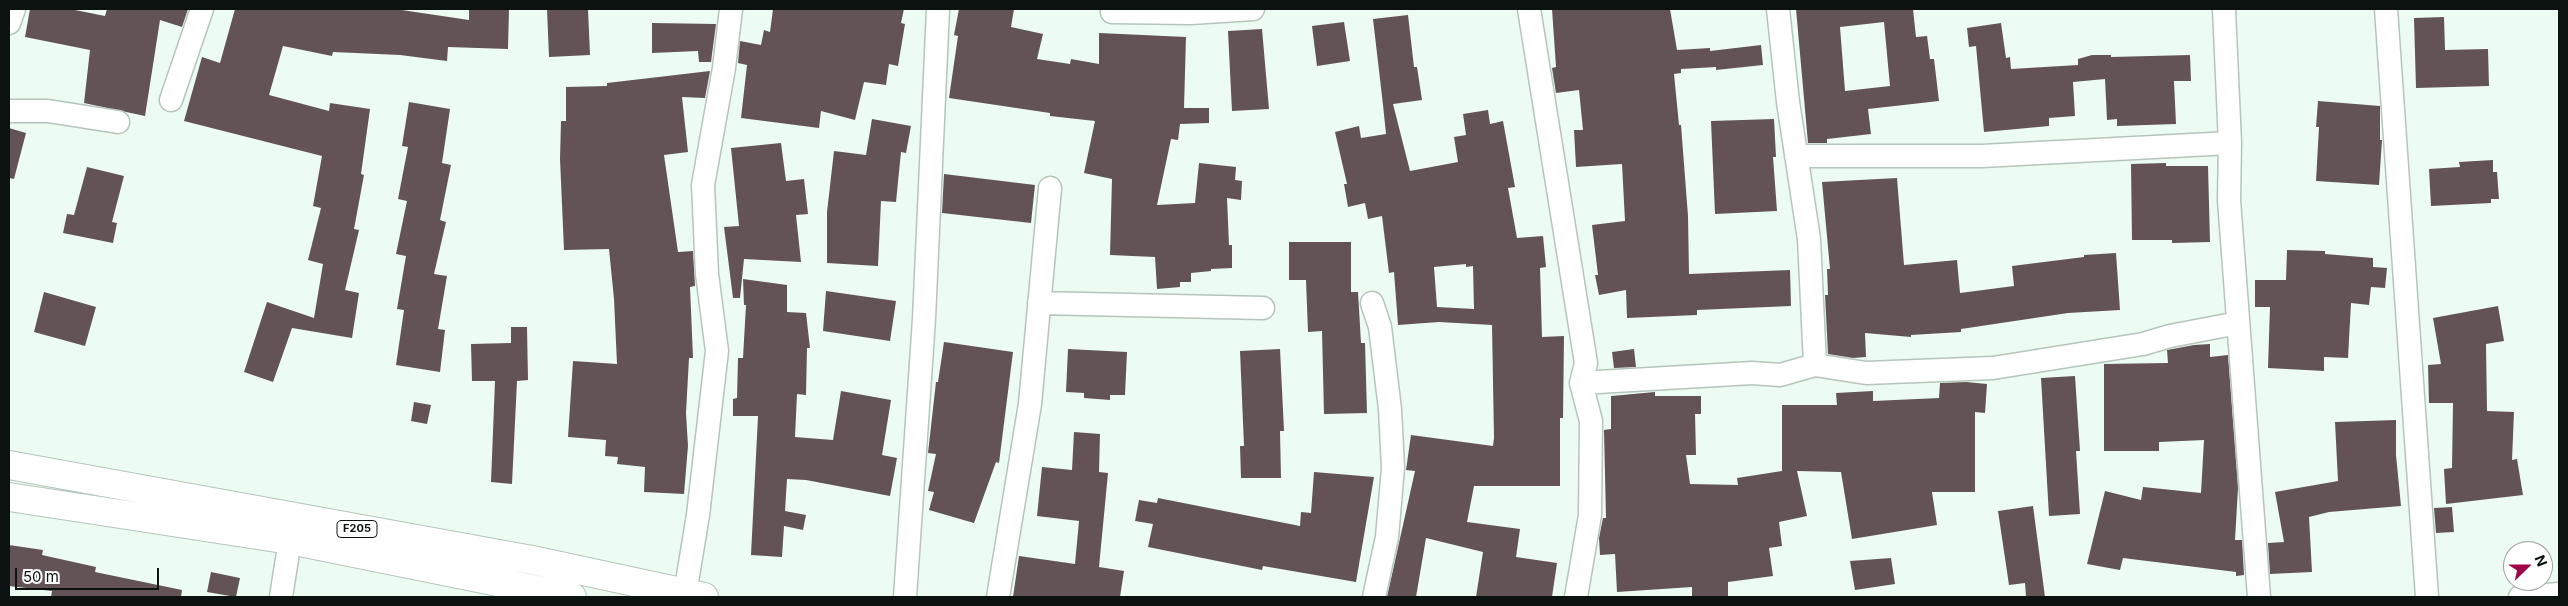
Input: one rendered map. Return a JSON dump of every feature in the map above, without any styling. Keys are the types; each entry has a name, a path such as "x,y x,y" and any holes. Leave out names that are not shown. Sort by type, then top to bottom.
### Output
{"main road":[{"name":"F205","path":"9,465 532,560 695,596"},
{"name":"F205","path":"9,498 290,540 572,597"}],"street":[{"path":"9,23 14,9"},
{"path":"171,100 202,9"},
{"path":"695,596 698,515 717,352 707,274 703,185 723,77 731,9"},
{"path":"905,597 924,319 938,9"},
{"path":"1112,12 1191,14 1253,9"},
{"path":"1529,9 1586,363 1581,383 1591,421 1590,515 1576,597"},
{"path":"1778,9 1796,156 1809,239 1815,365"},
{"path":"2224,9 2230,143 2229,200 2259,597"},
{"path":"2386,9 2427,597"},
{"path":"9,111 48,111 118,122"},
{"path":"1796,156 1982,156 2230,143"},
{"path":"998,597 1030,404 1050,188"},
{"path":"1039,303 1263,308"},
{"path":"1372,303 1380,327 1387,382 1392,468 1387,537 1374,597"},
{"path":"1581,383 1752,373 1780,375 1815,365 1866,373 1993,368 2143,344 2170,336 2238,323"},
{"path":"281,597 290,540"},
{"path":"2520,597 2559,594"}],"building":[{"path":"30,9 70,9 105,16 107,9 188,9 182,27 160,20 145,116 84,103 90,50 25,37"},
{"path":"235,9 395,9 469,20 469,9 509,9 508,49 448,47 447,61 400,55 333,52 332,56 283,46 269,95 329,111 330,103 370,109 361,174 364,175 354,229 359,230 345,290 359,293 352,338 292,328 273,382 244,372 267,302 314,318 323,264 308,260 321,208 313,206 322,156 184,121 202,57 220,63"},
{"path":"547,9 588,9 590,55 549,57"},
{"path":"773,9 904,9 901,23 905,24 898,66 889,64 886,85 864,82 855,120 821,111 819,128 741,118 747,65 738,63 740,41 761,45 764,30 770,32"},
{"path":"959,9 1014,9 1011,27 1043,34 1037,59 1070,64 1071,59 1099,64 1099,33 1186,37 1184,108 1209,108 1209,123 1180,124 1178,140 1171,139 1157,205 1195,203 1199,163 1236,167 1235,180 1242,181 1241,200 1227,198 1229,245 1232,245 1232,268 1211,269 1211,271 1191,273 1191,282 1180,282 1180,287 1157,289 1155,257 1110,255 1112,179 1084,173 1095,121 1050,116 1050,113 949,98 958,36 954,35"},
{"path":"1552,9 1670,9 1677,50 1710,48 1710,51 1761,45 1763,65 1716,70 1716,67 1681,69 1681,73 1674,74 1679,125 1681,125 1688,216 1689,274 1790,270 1791,306 1697,310 1697,315 1627,318 1626,290 1599,295 1595,275 1598,275 1592,225 1625,221 1622,164 1576,167 1574,130 1583,130 1579,90 1556,93 1552,68 1556,67"},
{"path":"1796,9 1913,9 1916,37 1927,36 1930,59 1934,59 1939,101 1868,109 1871,134 1827,139 1827,143 1808,143","holes":["1884,22 1890,86 1845,91 1840,27"]},
{"path":"1408,15 1414,67 1417,67 1422,100 1393,104 1410,171 1458,162 1454,137 1466,135 1463,114 1488,110 1490,124 1503,121 1515,187 1508,188 1517,238 1543,236 1546,267 1540,268 1542,337 1564,336 1563,418 1560,418 1560,486 1474,486 1467,522 1520,529 1516,557 1557,563 1552,597 1476,597 1483,552 1426,538 1416,597 1387,597 1415,471 1406,470 1411,435 1493,446 1494,438 1492,325 1439,322 1398,325 1394,272 1389,273 1382,216 1368,219 1365,203 1348,207 1344,184 1347,184 1335,132 1359,126 1361,138 1386,134 1373,19","holes":["1466,264 1466,267 1473,266 1474,309 1437,307 1434,267"]},
{"path":"2444,17 2445,50 2488,49 2489,86 2416,88 2414,18"},
{"path":"1344,22 1350,61 1317,66 1312,26"},
{"path":"652,23 716,24 711,62 699,62 698,51 652,53"},
{"path":"2001,23 2006,58 2010,57 2011,69 2078,65 2078,59 2092,55 2111,55 2111,57 2190,55 2191,81 2174,81 2176,124 2117,126 2117,119 2107,120 2105,79 2073,82 2075,116 2049,118 2049,126 1984,132 1976,46 1969,47 1967,28"},
{"path":"1262,29 1269,109 1232,111 1228,31"},
{"path":"710,71 705,98 682,97 688,152 664,155 678,252 693,251 695,286 690,287 693,358 689,358 686,413 688,446 684,494 644,492 645,467 617,464 618,457 605,456 606,440 568,437 573,361 617,364 614,299 609,249 564,250 560,159 561,121 566,121 566,87 607,86 607,83"},
{"path":"2318,101 2380,106 2380,140 2382,140 2379,185 2316,181 2319,127 2316,127"},
{"path":"409,102 450,109 442,163 451,165 440,220 446,222 434,274 447,276 438,329 445,330 440,372 396,365 404,310 397,309 406,256 396,254 407,201 398,199 408,147 402,146"},
{"path":"872,119 911,126 906,153 901,152 896,202 881,201 878,266 827,263 827,212 834,151 866,155"},
{"path":"1774,119 1776,157 1773,157 1777,211 1715,214 1711,121"},
{"path":"9,128 26,133 14,179 9,178"},
{"path":"781,143 786,181 804,179 808,214 796,215 801,262 744,259 740,298 733,298 724,227 739,226 731,148"},
{"path":"2493,160 2493,172 2497,172 2499,199 2491,199 2491,203 2431,206 2429,169 2460,167 2459,162"},
{"path":"2166,163 2166,166 2208,166 2210,242 2172,243 2172,240 2132,240 2131,164"},
{"path":"87,167 124,176 112,222 117,223 113,243 63,233 67,214 74,215"},
{"path":"944,174 1035,185 1031,223 942,213"},
{"path":"1897,178 1904,265 1957,260 1960,293 2014,286 2012,266 2084,257 2084,255 2116,253 2120,310 2068,313 1961,329 1961,332 1911,335 1911,337 1865,333 1866,357 1853,358 1828,354 1825,295 1828,295 1827,269 1830,269 1822,182"},
{"path":"1289,242 1351,242 1351,292 1358,292 1361,343 1365,343 1367,413 1324,414 1322,331 1308,332 1306,280 1289,280"},
{"path":"2287,250 2325,251 2325,254 2373,258 2373,267 2387,268 2385,288 2371,287 2369,305 2351,303 2348,358 2324,357 2324,371 2268,368 2270,307 2255,307 2255,280 2286,280"},
{"path":"743,279 787,285 787,312 806,313 810,348 807,348 806,395 797,394 795,437 833,440 841,391 891,400 882,455 897,458 890,496 806,480 787,479 785,511 806,515 803,530 784,526 782,557 751,555 758,416 733,416 733,399 737,398 738,358 743,358 746,305 744,305"},
{"path":"826,291 896,301 890,341 823,331"},
{"path":"44,292 96,307 85,346 34,332"},
{"path":"2498,306 2504,341 2486,344 2487,411 2514,412 2512,460 2517,459 2523,495 2446,504 2444,469 2452,468 2453,403 2429,403 2428,365 2441,364 2433,318"},
{"path":"511,327 527,327 528,380 517,381 512,484 491,482 495,381 472,381 471,344 511,343"},
{"path":"944,342 1013,352 999,463 996,462 974,523 929,510 934,492 928,491 936,454 928,453 936,382 938,382"},
{"path":"2210,344 2210,357 2228,355 2238,488 2235,540 2242,540 2244,575 2236,576 2236,572 2123,558 2120,570 2087,564 2105,491 2141,500 2143,487 2201,493 2204,440 2159,442 2159,451 2104,451 2104,364 2168,363 2167,350"},
{"path":"1068,349 1127,352 1125,395 1110,395 1110,400 1084,398 1084,393 1066,392"},
{"path":"1280,349 1284,431 1280,431 1281,478 1241,478 1240,446 1244,446 1240,351"},
{"path":"1634,349 1636,367 1614,368 1612,352"},
{"path":"2075,376 2080,451 2076,451 2080,514 2049,516 2041,378"},
{"path":"1966,382 1987,384 1985,413 1975,412 1975,492 1932,492 1937,525 1852,539 1841,472 1797,471 1807,516 1779,522 1782,546 1769,548 1773,576 1728,582 1728,597 1692,597 1692,587 1617,592 1615,554 1600,555 1599,538 1603,518 1606,518 1604,430 1611,429 1611,396 1655,392 1655,396 1701,396 1701,414 1695,414 1696,455 1686,455 1690,484 1738,485 1737,478 1782,471 1782,405 1837,405 1836,393 1873,391 1873,401 1939,398 1940,383"},
{"path":"414,402 431,405 427,424 411,421"},
{"path":"2396,420 2396,455 2401,506 2329,512 2309,517 2312,572 2270,574 2268,543 2284,542 2275,492 2338,481 2335,422"},
{"path":"1074,432 1100,434 1099,472 1108,473 1099,567 1124,571 1120,597 1013,597 1019,556 1075,564 1079,521 1037,516 1042,467 1072,470"},
{"path":"1314,472 1374,477 1356,582 1263,566 1262,570 1148,547 1153,524 1135,521 1139,500 1157,503 1158,498 1300,526 1301,512 1311,513"},
{"path":"2033,506 2045,597 2026,597 2025,583 2009,585 1998,511"},
{"path":"2452,507 2454,532 2436,533 2434,508"},
{"path":"9,545 43,550 42,555 96,567 95,572 182,590 181,597 51,597 52,591 9,586"},
{"path":"1891,558 1895,584 1855,590 1850,561"},
{"path":"211,572 240,578 236,597 207,592"}]}
